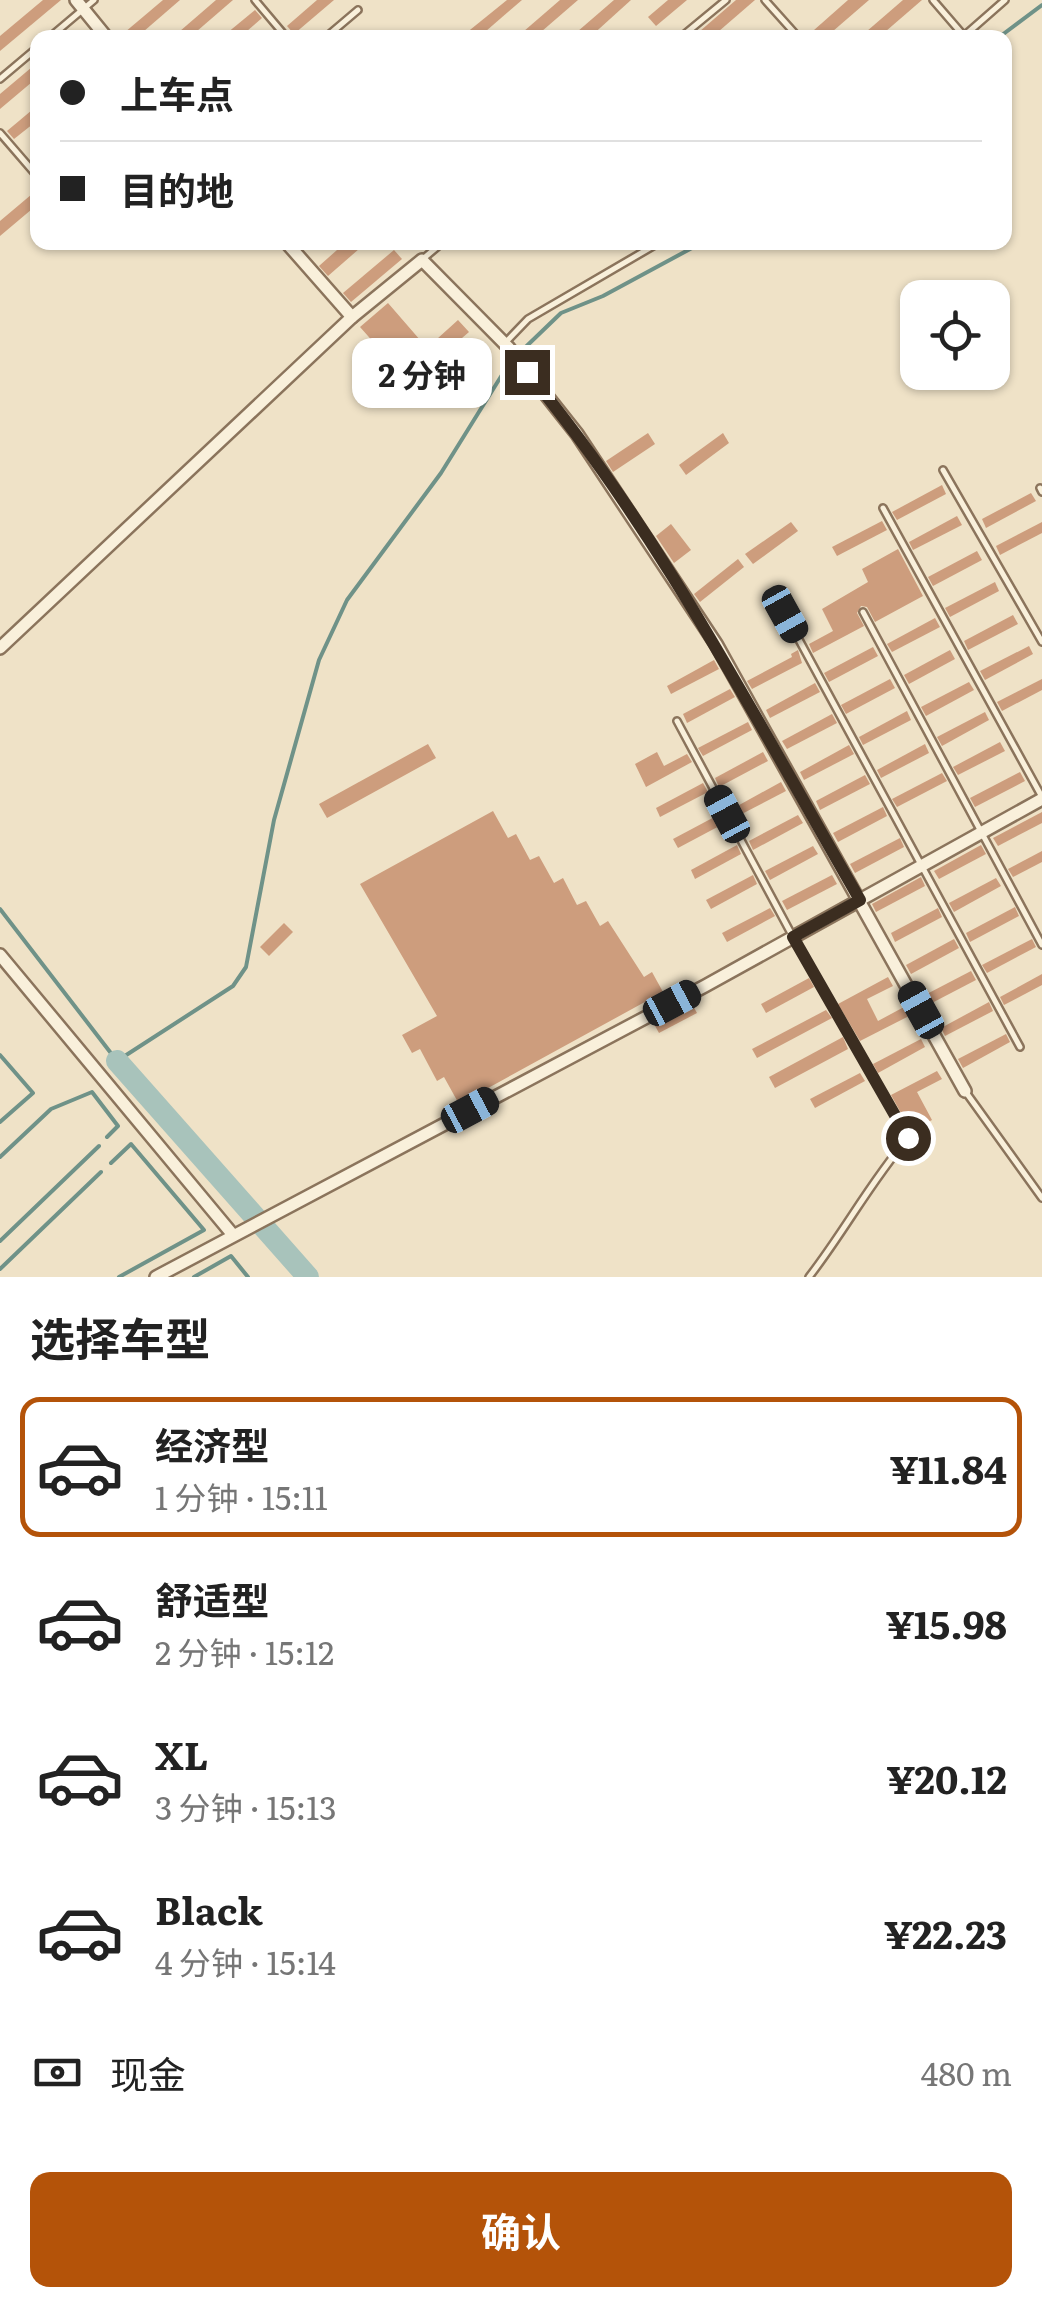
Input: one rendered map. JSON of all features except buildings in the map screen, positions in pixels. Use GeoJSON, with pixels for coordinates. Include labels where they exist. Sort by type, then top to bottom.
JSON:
{"type":"FeatureCollection","features":[{"type":"Feature","properties":{"kind":"street"},"geometry":{"type":"LineString","coordinates":[[76,0],[101,30]]}},
{"type":"Feature","properties":{"kind":"street"},"geometry":{"type":"LineString","coordinates":[[293,250],[352,317]]}},
{"type":"Feature","properties":{"kind":"street"},"geometry":{"type":"LineString","coordinates":[[0,648],[352,317],[422,260],[506,346],[577,434],[716,644],[965,1091]]}},
{"type":"Feature","properties":{"kind":"street"},"geometry":{"type":"LineString","coordinates":[[156,1277],[793,937],[1042,798]]}},
{"type":"Feature","properties":{"kind":"street"},"geometry":{"type":"LineString","coordinates":[[0,955],[233,1235]]}},
{"type":"Feature","properties":{"kind":"lane"},"geometry":{"type":"LineString","coordinates":[[58,30],[94,0]]}},
{"type":"Feature","properties":{"kind":"lane"},"geometry":{"type":"LineString","coordinates":[[255,0],[280,30]]}},
{"type":"Feature","properties":{"kind":"lane"},"geometry":{"type":"LineString","coordinates":[[690,30],[726,0]]}},
{"type":"Feature","properties":{"kind":"lane"},"geometry":{"type":"LineString","coordinates":[[766,0],[792,30]]}},
{"type":"Feature","properties":{"kind":"lane"},"geometry":{"type":"LineString","coordinates":[[933,0],[957,30]]}},
{"type":"Feature","properties":{"kind":"lane"},"geometry":{"type":"LineString","coordinates":[[971,30],[1005,0]]}},
{"type":"Feature","properties":{"kind":"lane"},"geometry":{"type":"LineString","coordinates":[[334,30],[358,10]]}},
{"type":"Feature","properties":{"kind":"lane"},"geometry":{"type":"LineString","coordinates":[[0,79],[30,55]]}},
{"type":"Feature","properties":{"kind":"lane"},"geometry":{"type":"LineString","coordinates":[[0,133],[30,169]]}},
{"type":"Feature","properties":{"kind":"lane"},"geometry":{"type":"LineString","coordinates":[[422,260],[434,250]]}},
{"type":"Feature","properties":{"kind":"lane"},"geometry":{"type":"LineString","coordinates":[[506,346],[528,319],[646,250]]}},
{"type":"Feature","properties":{"kind":"lane"},"geometry":{"type":"LineString","coordinates":[[943,470],[1042,642]]}},
{"type":"Feature","properties":{"kind":"lane"},"geometry":{"type":"LineString","coordinates":[[883,508],[1042,798]]}},
{"type":"Feature","properties":{"kind":"lane"},"geometry":{"type":"LineString","coordinates":[[863,612],[1042,944]]}},
{"type":"Feature","properties":{"kind":"lane"},"geometry":{"type":"LineString","coordinates":[[785,614],[1020,1047]]}},
{"type":"Feature","properties":{"kind":"lane"},"geometry":{"type":"LineString","coordinates":[[677,721],[793,937],[908,1138],[888,1160],[810,1277]]}},
{"type":"Feature","properties":{"kind":"lane"},"geometry":{"type":"LineString","coordinates":[[965,1091],[1042,1198]]}},
{"type":"Feature","properties":{"kind":"lane"},"geometry":{"type":"LineString","coordinates":[[1035,1188],[1042,1183]]}},
{"type":"Feature","properties":{"kind":"waterway"},"geometry":{"type":"LineString","coordinates":[[1009,30],[1042,5]]}},
{"type":"Feature","properties":{"kind":"waterway"},"geometry":{"type":"LineString","coordinates":[[0,909],[117,1061],[233,986],[246,967],[274,820],[319,660],[347,600],[441,473],[510,362],[561,313],[603,296],[688,250]]}},
{"type":"Feature","properties":{"kind":"waterway"},"geometry":{"type":"LineString","coordinates":[[0,1055],[33,1093],[0,1122]]}},
{"type":"Feature","properties":{"kind":"waterway"},"geometry":{"type":"LineString","coordinates":[[117,1061],[308,1277]]}},
{"type":"Feature","properties":{"kind":"waterway"},"geometry":{"type":"LineString","coordinates":[[0,1157],[51,1109],[92,1092],[118,1126],[107,1137]]}},
{"type":"Feature","properties":{"kind":"waterway"},"geometry":{"type":"LineString","coordinates":[[111,1163],[131,1144],[204,1230],[119,1277]]}},
{"type":"Feature","properties":{"kind":"waterway"},"geometry":{"type":"LineString","coordinates":[[0,1241],[99,1146]]}},
{"type":"Feature","properties":{"kind":"waterway"},"geometry":{"type":"LineString","coordinates":[[0,1269],[101,1172]]}},
{"type":"Feature","properties":{"kind":"waterway"},"geometry":{"type":"LineString","coordinates":[[194,1277],[231,1256],[248,1277]]}},
{"type":"Feature","properties":{"kind":"route"},"geometry":{"type":"LineString","coordinates":[[527,372],[577,434],[716,644],[860,900],[793,937],[908,1138]]}}]}
